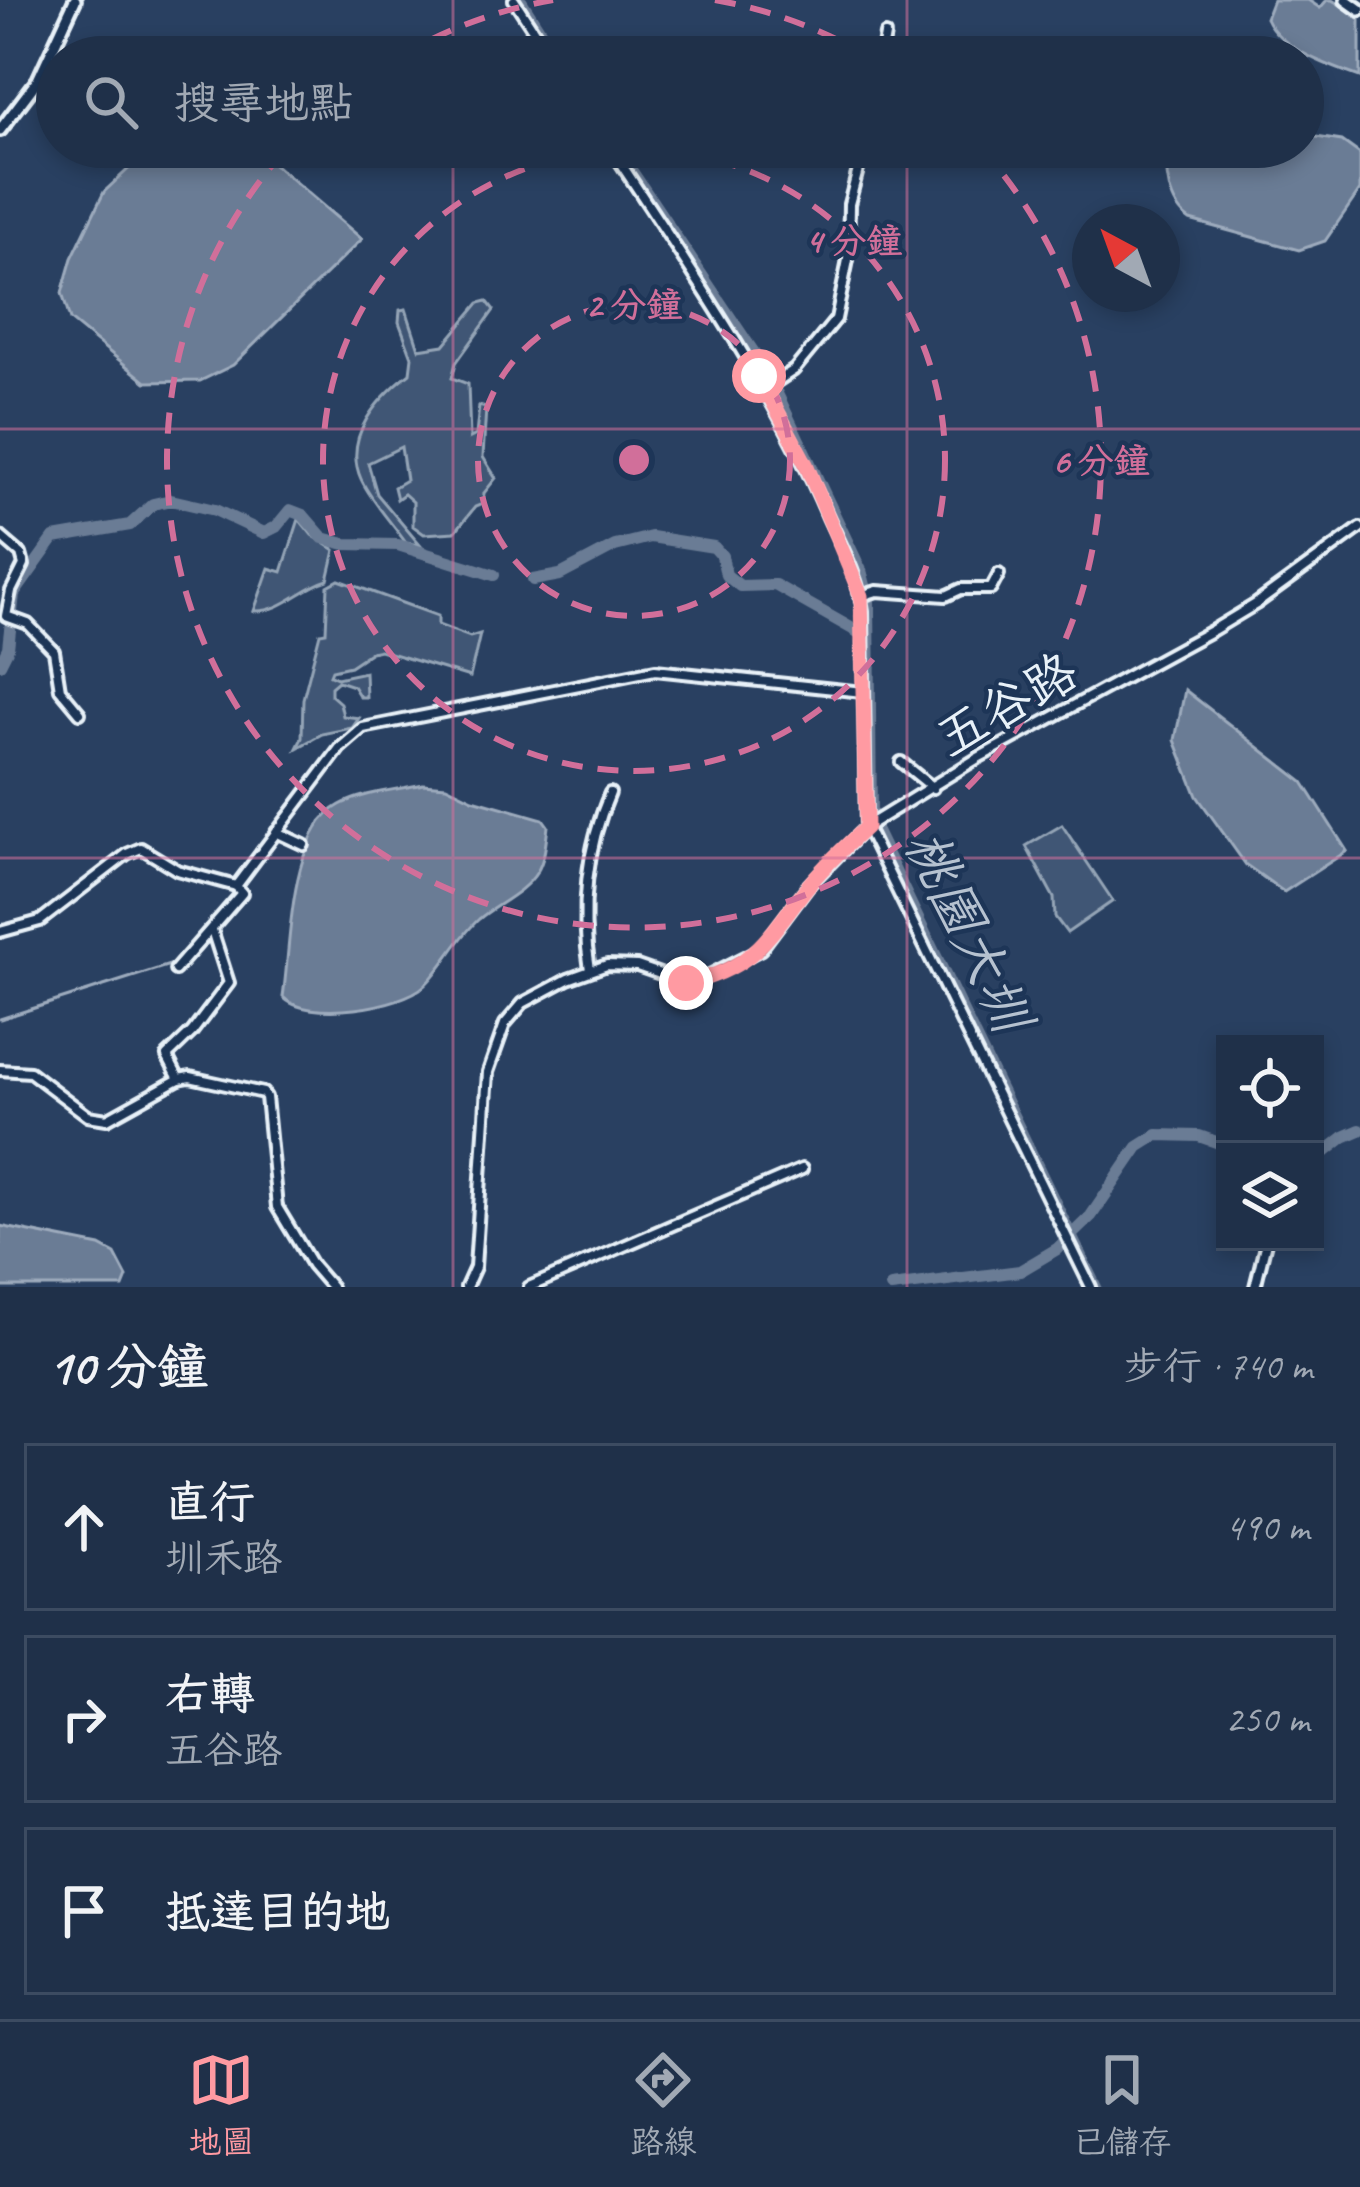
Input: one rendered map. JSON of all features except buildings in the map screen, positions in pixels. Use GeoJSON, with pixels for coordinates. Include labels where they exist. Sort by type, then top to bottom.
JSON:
{"type":"FeatureCollection","features":[{"type":"Feature","properties":{"kind":"main road"},"geometry":{"type":"LineString","coordinates":[[58,36],[75,0]]}},
{"type":"Feature","properties":{"kind":"main road"},"geometry":{"type":"LineString","coordinates":[[1346,0],[1360,10]]}},
{"type":"Feature","properties":{"kind":"main road"},"geometry":{"type":"LineString","coordinates":[[0,130],[36,83]]}},
{"type":"Feature","properties":{"kind":"street"},"geometry":{"type":"LineString","coordinates":[[514,0],[537,36]]}},
{"type":"Feature","properties":{"kind":"street"},"geometry":{"type":"LineString","coordinates":[[624,168],[769,387],[866,594],[863,692],[874,823],[1091,1287]]}},
{"type":"Feature","properties":{"kind":"street"},"geometry":{"type":"LineString","coordinates":[[769,387],[781,381],[836,319],[848,260],[849,204],[858,168]]}},
{"type":"Feature","properties":{"kind":"street","name":"五谷路"},"geometry":{"type":"LineString","coordinates":[[466,1287],[475,1268],[488,1072],[498,1037],[523,1003],[590,970],[637,966],[686,983],[744,960],[761,950],[808,886],[874,823],[978,758],[1256,604],[1360,528]]}},
{"type":"Feature","properties":{"kind":"street"},"geometry":{"type":"LineString","coordinates":[[0,536],[21,554],[24,565],[5,611],[28,624],[54,651],[61,688],[80,713]]}},
{"type":"Feature","properties":{"kind":"street"},"geometry":{"type":"LineString","coordinates":[[866,594],[946,596],[961,589],[991,590],[999,574]]}},
{"type":"Feature","properties":{"kind":"street"},"geometry":{"type":"LineString","coordinates":[[175,970],[212,930],[276,832],[350,735],[387,722],[655,670],[863,692]]}},
{"type":"Feature","properties":{"kind":"street"},"geometry":{"type":"LineString","coordinates":[[901,762],[933,788]]}},
{"type":"Feature","properties":{"kind":"street"},"geometry":{"type":"LineString","coordinates":[[590,970],[584,903],[596,833],[610,793]]}},
{"type":"Feature","properties":{"kind":"street"},"geometry":{"type":"LineString","coordinates":[[276,832],[304,845]]}},
{"type":"Feature","properties":{"kind":"street"},"geometry":{"type":"LineString","coordinates":[[0,932],[40,921],[141,848],[177,870],[239,890]]}},
{"type":"Feature","properties":{"kind":"street"},"geometry":{"type":"LineString","coordinates":[[179,1078],[167,1056],[230,983],[212,930]]}},
{"type":"Feature","properties":{"kind":"street"},"geometry":{"type":"LineString","coordinates":[[0,1070],[30,1072],[88,1115],[107,1120],[179,1078],[263,1093],[277,1207],[312,1265],[332,1287]]}},
{"type":"Feature","properties":{"kind":"street"},"geometry":{"type":"LineString","coordinates":[[529,1287],[802,1168]]}},
{"type":"Feature","properties":{"kind":"street"},"geometry":{"type":"LineString","coordinates":[[1256,1287],[1264,1251]]}},
{"type":"Feature","properties":{"kind":"shaded area"},"geometry":{"type":"Polygon","coordinates":[[[1273,0],[1308,0],[1320,8],[1332,0],[1360,17],[1360,77],[1324,63],[1324,36],[1279,36],[1266,18],[1273,0]]]}},
{"type":"Feature","properties":{"kind":"shaded area"},"geometry":{"type":"Polygon","coordinates":[[[1324,138],[1342,141],[1360,154],[1360,190],[1325,241],[1299,250],[1190,220],[1172,197],[1167,168],[1324,168],[1324,138]]]}},
{"type":"Feature","properties":{"kind":"shaded area"},"geometry":{"type":"Polygon","coordinates":[[[130,168],[279,168],[362,239],[233,365],[200,381],[146,382],[70,320],[62,293],[72,258],[104,192],[130,168]]]}},
{"type":"Feature","properties":{"kind":"shaded area"},"geometry":{"type":"Polygon","coordinates":[[[487,301],[494,310],[456,363],[452,378],[468,384],[470,438],[476,435],[479,406],[486,408],[483,457],[496,478],[484,493],[483,504],[455,532],[424,534],[413,526],[413,502],[404,494],[397,499],[394,487],[406,480],[401,447],[368,463],[377,494],[420,545],[406,543],[370,495],[356,463],[356,448],[367,419],[410,373],[412,357],[399,322],[400,310],[406,309],[419,349],[444,345],[479,303],[487,301]]]}},
{"type":"Feature","properties":{"kind":"shaded area"},"geometry":{"type":"Polygon","coordinates":[[[299,519],[312,535],[335,550],[328,580],[274,608],[254,611],[269,568],[282,572],[299,519]]]}},
{"type":"Feature","properties":{"kind":"shaded area"},"geometry":{"type":"Polygon","coordinates":[[[339,580],[438,616],[438,625],[470,637],[480,634],[470,677],[380,650],[371,652],[330,675],[365,672],[366,697],[338,681],[331,687],[343,716],[359,718],[352,728],[322,734],[297,748],[302,738],[303,699],[320,633],[326,632],[328,586],[339,580]]]}},
{"type":"Feature","properties":{"kind":"shaded area"},"geometry":{"type":"Polygon","coordinates":[[[1185,690],[1303,782],[1347,851],[1284,892],[1246,865],[1197,796],[1175,740],[1185,690]]]}},
{"type":"Feature","properties":{"kind":"shaded area"},"geometry":{"type":"Polygon","coordinates":[[[423,784],[446,786],[473,799],[543,819],[548,826],[537,872],[479,919],[414,993],[354,1009],[295,1005],[283,997],[295,891],[311,839],[323,819],[340,805],[423,784]]]}},
{"type":"Feature","properties":{"kind":"shaded area"},"geometry":{"type":"Polygon","coordinates":[[[1062,825],[1113,901],[1067,933],[1055,917],[1054,898],[1026,846],[1062,825]]]}},
{"type":"Feature","properties":{"kind":"shaded area"},"geometry":{"type":"Polygon","coordinates":[[[0,1226],[100,1246],[115,1254],[127,1277],[123,1287],[0,1287],[0,1226]]]}},
{"type":"Feature","properties":{"kind":"waterway","name":"桃園大圳"},"geometry":{"type":"LineString","coordinates":[[523,0],[546,36]]}},
{"type":"Feature","properties":{"kind":"waterway","name":"桃園大圳"},"geometry":{"type":"LineString","coordinates":[[632,168],[768,370],[863,570],[871,600],[873,821],[1098,1287]]}},
{"type":"Feature","properties":{"kind":"waterway"},"geometry":{"type":"LineString","coordinates":[[0,664],[8,648],[14,594],[54,538],[130,525],[153,504],[171,500],[215,510],[264,533],[290,510],[303,515],[323,538],[345,544],[398,545],[494,575]]}},
{"type":"Feature","properties":{"kind":"waterway"},"geometry":{"type":"LineString","coordinates":[[533,580],[560,575],[615,546],[651,537],[714,547],[722,556],[726,575],[740,586],[775,585],[858,632]]}},
{"type":"Feature","properties":{"kind":"waterway"},"geometry":{"type":"LineString","coordinates":[[357,738],[366,732],[654,675],[765,685]]}},
{"type":"Feature","properties":{"kind":"waterway"},"geometry":{"type":"LineString","coordinates":[[289,822],[345,748]]}},
{"type":"Feature","properties":{"kind":"waterway"},"geometry":{"type":"LineString","coordinates":[[229,902],[278,838]]}},
{"type":"Feature","properties":{"kind":"waterway"},"geometry":{"type":"LineString","coordinates":[[0,1019],[176,963]]}},
{"type":"Feature","properties":{"kind":"waterway"},"geometry":{"type":"LineString","coordinates":[[1324,1153],[1360,1130]]}},
{"type":"Feature","properties":{"kind":"waterway","name":"桃園大圳"},"geometry":{"type":"LineString","coordinates":[[891,1287],[1020,1271],[1057,1249],[1091,1216],[1138,1147],[1157,1135],[1199,1136],[1219,1143]]}},
{"type":"Feature","properties":{"kind":"route"},"geometry":{"type":"LineString","coordinates":[[686,983],[761,950],[808,886],[866,827],[861,596],[806,464],[759,376]]}}]}
